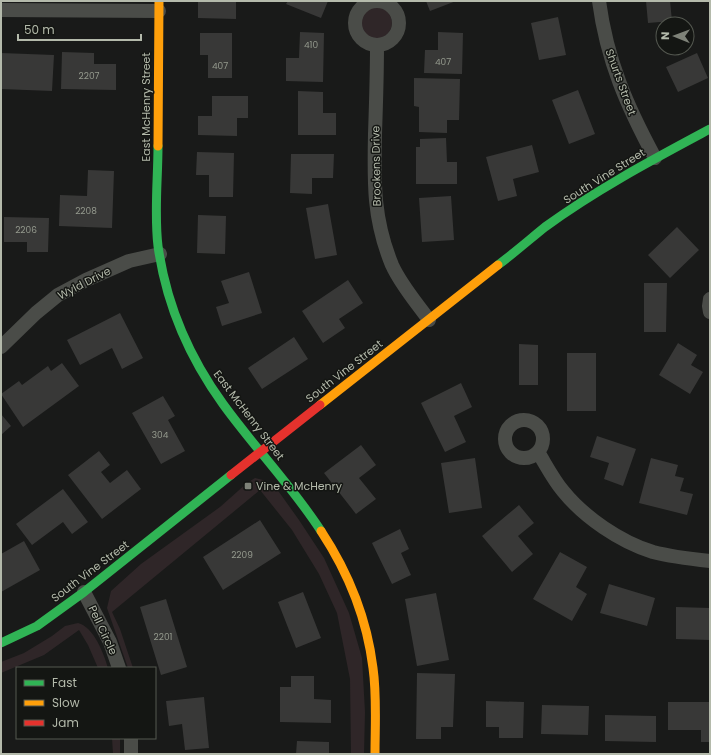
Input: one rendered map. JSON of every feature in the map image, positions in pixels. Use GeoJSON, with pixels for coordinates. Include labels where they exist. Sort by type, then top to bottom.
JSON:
{"type":"FeatureCollection","features":[{"type":"Feature","properties":{"kind":"street","name":"Shurts Street"},"geometry":{"type":"LineString","coordinates":[[599,1],[601,18],[610,57],[624,96],[655,158]]}},
{"type":"Feature","properties":{"kind":"street"},"geometry":{"type":"LineString","coordinates":[[1,10],[159,6]]}},
{"type":"Feature","properties":{"kind":"street","name":"East McHenry Street"},"geometry":{"type":"LineString","coordinates":[[159,6],[157,232],[160,254],[174,310],[198,368],[216,395],[301,502],[328,540],[345,572],[359,608],[368,638],[373,667],[375,696],[375,754]]}},
{"type":"Feature","properties":{"kind":"street","name":"Brookens Drive"},"geometry":{"type":"LineString","coordinates":[[377,46],[374,182],[376,210],[382,239],[392,266],[408,293],[429,320]]}},
{"type":"Feature","properties":{"kind":"street","name":"South Vine Street"},"geometry":{"type":"LineString","coordinates":[[1,643],[37,626],[84,592],[546,228],[595,194],[655,158],[710,129]]}},
{"type":"Feature","properties":{"kind":"street","name":"Wyld Drive"},"geometry":{"type":"LineString","coordinates":[[1,347],[36,313],[58,295],[86,280],[130,261],[160,254]]}},
{"type":"Feature","properties":{"kind":"street"},"geometry":{"type":"LineString","coordinates":[[710,299],[710,312]]}},
{"type":"Feature","properties":{"kind":"street"},"geometry":{"type":"LineString","coordinates":[[538,452],[562,490],[582,512],[596,523],[629,542],[652,552],[680,558],[710,561]]}},
{"type":"Feature","properties":{"kind":"street","name":"Pell Circle"},"geometry":{"type":"LineString","coordinates":[[84,592],[110,642],[119,667]]}},
{"type":"Feature","properties":{"kind":"street"},"geometry":{"type":"LineString","coordinates":[[131,739],[131,754]]}},
{"type":"Feature","properties":{"kind":"shaded area"},"geometry":{"type":"Polygon","coordinates":[[[373,7],[379,7],[389,14],[392,23],[391,29],[385,36],[379,39],[373,39],[363,32],[360,26],[360,20],[367,10],[373,7]]]}},
{"type":"Feature","properties":{"kind":"shaded area"},"geometry":{"type":"Polygon","coordinates":[[[255,478],[263,480],[279,492],[324,558],[349,613],[362,658],[365,712],[364,754],[351,754],[350,679],[337,613],[319,574],[292,530],[260,490],[112,612],[120,629],[133,667],[128,667],[107,608],[111,591],[141,564],[220,507],[247,483],[255,478]]]}},
{"type":"Feature","properties":{"kind":"shaded area"},"geometry":{"type":"Polygon","coordinates":[[[78,623],[89,630],[98,642],[108,667],[98,667],[88,645],[79,630],[44,655],[1,673],[1,662],[24,653],[52,636],[65,626],[78,623]]]}},
{"type":"Feature","properties":{"kind":"shaded area"},"geometry":{"type":"Polygon","coordinates":[[[112,739],[120,739],[120,754],[113,754],[112,739]]]}},
{"type":"Feature","properties":{"kind":"building"},"geometry":{"type":"Polygon","coordinates":[[[198,1],[236,1],[236,19],[198,18],[198,1]]]}},
{"type":"Feature","properties":{"kind":"building"},"geometry":{"type":"Polygon","coordinates":[[[288,1],[328,1],[321,18],[286,4],[288,1]]]}},
{"type":"Feature","properties":{"kind":"building"},"geometry":{"type":"Polygon","coordinates":[[[426,1],[456,1],[430,11],[426,1]]]}},
{"type":"Feature","properties":{"kind":"building"},"geometry":{"type":"Polygon","coordinates":[[[646,1],[670,1],[672,16],[655,16],[655,22],[648,23],[646,1]]]}},
{"type":"Feature","properties":{"kind":"building"},"geometry":{"type":"Polygon","coordinates":[[[558,17],[566,55],[539,60],[531,23],[558,17]]]}},
{"type":"Feature","properties":{"kind":"building"},"geometry":{"type":"Polygon","coordinates":[[[300,32],[324,33],[323,82],[286,81],[286,58],[299,58],[300,32]]]}},
{"type":"Feature","properties":{"kind":"building"},"geometry":{"type":"Polygon","coordinates":[[[438,32],[463,33],[462,74],[424,73],[425,50],[438,50],[438,32]]]}},
{"type":"Feature","properties":{"kind":"building"},"geometry":{"type":"Polygon","coordinates":[[[200,33],[232,33],[232,78],[208,78],[208,55],[200,55],[200,33]]]}},
{"type":"Feature","properties":{"kind":"building"},"geometry":{"type":"Polygon","coordinates":[[[62,52],[94,53],[94,64],[116,64],[116,90],[61,89],[62,52]]]}},
{"type":"Feature","properties":{"kind":"building"},"geometry":{"type":"Polygon","coordinates":[[[1,53],[54,55],[52,91],[1,89],[1,53]]]}},
{"type":"Feature","properties":{"kind":"building"},"geometry":{"type":"Polygon","coordinates":[[[697,53],[708,78],[678,92],[666,67],[690,56],[695,56],[697,53]]]}},
{"type":"Feature","properties":{"kind":"building"},"geometry":{"type":"Polygon","coordinates":[[[414,78],[460,79],[459,120],[447,120],[447,133],[419,132],[419,107],[414,106],[414,78]]]}},
{"type":"Feature","properties":{"kind":"building"},"geometry":{"type":"Polygon","coordinates":[[[578,90],[595,134],[569,144],[552,100],[578,90]]]}},
{"type":"Feature","properties":{"kind":"building"},"geometry":{"type":"Polygon","coordinates":[[[298,91],[323,92],[323,113],[336,113],[336,135],[298,135],[298,91]]]}},
{"type":"Feature","properties":{"kind":"building"},"geometry":{"type":"Polygon","coordinates":[[[212,96],[248,96],[248,118],[237,118],[237,136],[198,135],[198,116],[212,116],[212,96]]]}},
{"type":"Feature","properties":{"kind":"building"},"geometry":{"type":"Polygon","coordinates":[[[446,138],[447,162],[457,162],[457,184],[416,184],[416,147],[420,147],[420,139],[446,138]]]}},
{"type":"Feature","properties":{"kind":"building"},"geometry":{"type":"Polygon","coordinates":[[[532,145],[539,172],[513,179],[517,196],[498,201],[486,157],[532,145]]]}},
{"type":"Feature","properties":{"kind":"building"},"geometry":{"type":"Polygon","coordinates":[[[197,152],[234,153],[233,197],[209,197],[209,175],[196,175],[197,152]]]}},
{"type":"Feature","properties":{"kind":"building"},"geometry":{"type":"Polygon","coordinates":[[[291,154],[334,154],[333,178],[312,178],[312,194],[290,193],[291,154]]]}},
{"type":"Feature","properties":{"kind":"building"},"geometry":{"type":"Polygon","coordinates":[[[88,170],[114,171],[112,228],[59,226],[60,195],[87,196],[88,170]]]}},
{"type":"Feature","properties":{"kind":"building"},"geometry":{"type":"Polygon","coordinates":[[[451,196],[454,240],[422,242],[419,198],[451,196]]]}},
{"type":"Feature","properties":{"kind":"building"},"geometry":{"type":"Polygon","coordinates":[[[328,204],[337,255],[315,259],[306,208],[328,204]]]}},
{"type":"Feature","properties":{"kind":"building"},"geometry":{"type":"Polygon","coordinates":[[[198,215],[226,216],[225,254],[197,253],[198,215]]]}},
{"type":"Feature","properties":{"kind":"building"},"geometry":{"type":"Polygon","coordinates":[[[4,217],[49,218],[48,252],[27,252],[27,242],[4,242],[4,217]]]}},
{"type":"Feature","properties":{"kind":"building"},"geometry":{"type":"Polygon","coordinates":[[[677,227],[699,250],[670,278],[648,255],[677,227]]]}},
{"type":"Feature","properties":{"kind":"building"},"geometry":{"type":"Polygon","coordinates":[[[249,272],[262,313],[222,326],[216,307],[229,303],[221,281],[249,272]]]}},
{"type":"Feature","properties":{"kind":"building"},"geometry":{"type":"Polygon","coordinates":[[[348,280],[363,303],[339,319],[345,328],[323,343],[302,311],[348,280]]]}},
{"type":"Feature","properties":{"kind":"building"},"geometry":{"type":"Polygon","coordinates":[[[644,283],[667,283],[666,332],[644,332],[644,283]]]}},
{"type":"Feature","properties":{"kind":"building"},"geometry":{"type":"Polygon","coordinates":[[[120,313],[143,358],[122,369],[112,348],[80,365],[67,340],[120,313]]]}},
{"type":"Feature","properties":{"kind":"building"},"geometry":{"type":"Polygon","coordinates":[[[294,337],[308,359],[262,389],[248,368],[294,337]]]}},
{"type":"Feature","properties":{"kind":"building"},"geometry":{"type":"Polygon","coordinates":[[[678,343],[697,355],[691,365],[703,372],[690,394],[659,375],[678,343]]]}},
{"type":"Feature","properties":{"kind":"building"},"geometry":{"type":"Polygon","coordinates":[[[519,344],[538,345],[538,385],[519,385],[519,344]]]}},
{"type":"Feature","properties":{"kind":"building"},"geometry":{"type":"Polygon","coordinates":[[[567,353],[596,353],[596,411],[567,411],[567,353]]]}},
{"type":"Feature","properties":{"kind":"building"},"geometry":{"type":"Polygon","coordinates":[[[62,363],[79,386],[23,427],[1,394],[19,381],[22,385],[48,366],[51,371],[62,363]]]}},
{"type":"Feature","properties":{"kind":"building"},"geometry":{"type":"Polygon","coordinates":[[[461,383],[472,407],[454,416],[466,442],[445,452],[421,403],[461,383]]]}},
{"type":"Feature","properties":{"kind":"building"},"geometry":{"type":"Polygon","coordinates":[[[163,396],[175,416],[168,420],[185,451],[161,464],[132,413],[163,396]]]}},
{"type":"Feature","properties":{"kind":"building"},"geometry":{"type":"Polygon","coordinates":[[[1,414],[11,426],[1,435],[1,414]]]}},
{"type":"Feature","properties":{"kind":"building"},"geometry":{"type":"Polygon","coordinates":[[[597,436],[636,449],[623,486],[604,479],[609,463],[590,457],[597,436]]]}},
{"type":"Feature","properties":{"kind":"building"},"geometry":{"type":"Polygon","coordinates":[[[361,445],[376,465],[359,478],[376,499],[356,514],[324,473],[361,445]]]}},
{"type":"Feature","properties":{"kind":"building"},"geometry":{"type":"Polygon","coordinates":[[[99,451],[110,465],[101,472],[110,483],[127,470],[141,489],[102,519],[68,475],[99,451]]]}},
{"type":"Feature","properties":{"kind":"building"},"geometry":{"type":"Polygon","coordinates":[[[475,458],[482,508],[449,513],[441,463],[475,458]]]}},
{"type":"Feature","properties":{"kind":"building"},"geometry":{"type":"Polygon","coordinates":[[[651,458],[678,465],[675,476],[684,478],[680,491],[693,494],[687,515],[639,503],[651,458]]]}},
{"type":"Feature","properties":{"kind":"building"},"geometry":{"type":"Polygon","coordinates":[[[63,489],[88,522],[72,534],[63,522],[32,545],[16,524],[63,489]]]}},
{"type":"Feature","properties":{"kind":"building"},"geometry":{"type":"Polygon","coordinates":[[[519,505],[534,523],[518,536],[533,554],[512,572],[482,536],[519,505]]]}},
{"type":"Feature","properties":{"kind":"building"},"geometry":{"type":"Polygon","coordinates":[[[260,520],[281,553],[223,590],[203,557],[260,520]]]}},
{"type":"Feature","properties":{"kind":"building"},"geometry":{"type":"Polygon","coordinates":[[[400,529],[409,549],[401,553],[411,575],[392,584],[372,543],[400,529]]]}},
{"type":"Feature","properties":{"kind":"building"},"geometry":{"type":"Polygon","coordinates":[[[24,541],[40,570],[1,592],[1,554],[24,541]]]}},
{"type":"Feature","properties":{"kind":"building"},"geometry":{"type":"Polygon","coordinates":[[[560,552],[587,567],[576,587],[587,594],[572,621],[533,599],[560,552]]]}},
{"type":"Feature","properties":{"kind":"building"},"geometry":{"type":"Polygon","coordinates":[[[609,584],[655,598],[647,626],[600,613],[609,584]]]}},
{"type":"Feature","properties":{"kind":"building"},"geometry":{"type":"Polygon","coordinates":[[[303,592],[321,638],[296,648],[278,602],[303,592]]]}},
{"type":"Feature","properties":{"kind":"building"},"geometry":{"type":"Polygon","coordinates":[[[436,593],[449,660],[417,666],[405,599],[436,593]]]}},
{"type":"Feature","properties":{"kind":"building"},"geometry":{"type":"Polygon","coordinates":[[[166,599],[187,667],[161,675],[140,607],[166,599]]]}},
{"type":"Feature","properties":{"kind":"building"},"geometry":{"type":"Polygon","coordinates":[[[676,607],[710,608],[710,640],[676,639],[676,607]]]}},
{"type":"Feature","properties":{"kind":"building"},"geometry":{"type":"Polygon","coordinates":[[[417,673],[455,674],[453,727],[441,727],[441,739],[416,739],[417,673]]]}},
{"type":"Feature","properties":{"kind":"building"},"geometry":{"type":"Polygon","coordinates":[[[291,676],[314,676],[314,699],[331,700],[331,723],[280,722],[280,687],[291,687],[291,676]]]}},
{"type":"Feature","properties":{"kind":"building"},"geometry":{"type":"Polygon","coordinates":[[[204,697],[209,748],[185,750],[182,724],[169,726],[166,701],[204,697]]]}},
{"type":"Feature","properties":{"kind":"building"},"geometry":{"type":"Polygon","coordinates":[[[486,701],[524,702],[523,738],[499,738],[499,727],[486,727],[486,701]]]}},
{"type":"Feature","properties":{"kind":"building"},"geometry":{"type":"Polygon","coordinates":[[[668,702],[710,702],[710,742],[701,742],[701,730],[668,730],[668,702]]]}},
{"type":"Feature","properties":{"kind":"building"},"geometry":{"type":"Polygon","coordinates":[[[542,705],[589,706],[588,735],[541,734],[542,705]]]}},
{"type":"Feature","properties":{"kind":"building"},"geometry":{"type":"Polygon","coordinates":[[[605,715],[656,716],[656,742],[605,741],[605,715]]]}},
{"type":"Feature","properties":{"kind":"building"},"geometry":{"type":"Polygon","coordinates":[[[297,741],[329,742],[329,754],[296,754],[297,741]]]}},
{"type":"Feature","properties":{"kind":"traffic: fast"},"geometry":{"type":"LineString","coordinates":[[498,265],[545,227],[585,200],[626,175],[710,129]]}},
{"type":"Feature","properties":{"kind":"traffic: fast"},"geometry":{"type":"LineString","coordinates":[[158,146],[156,209],[158,246],[167,288],[181,329],[200,368],[223,404],[298,498],[321,531]]}},
{"type":"Feature","properties":{"kind":"traffic: fast"},"geometry":{"type":"LineString","coordinates":[[1,643],[37,626],[84,592],[231,475]]}},
{"type":"Feature","properties":{"kind":"traffic: slow"},"geometry":{"type":"LineString","coordinates":[[158,146],[159,1]]}},
{"type":"Feature","properties":{"kind":"traffic: slow"},"geometry":{"type":"LineString","coordinates":[[320,405],[498,265]]}},
{"type":"Feature","properties":{"kind":"traffic: slow"},"geometry":{"type":"LineString","coordinates":[[321,531],[348,579],[366,632],[375,689],[375,754]]}},
{"type":"Feature","properties":{"kind":"traffic: jam"},"geometry":{"type":"LineString","coordinates":[[231,475],[320,405]]}},
{"type":"Feature","properties":{"kind":"place","name":"Vine & McHenry"},"geometry":{"type":"Point","coordinates":[248,486]}}]}
